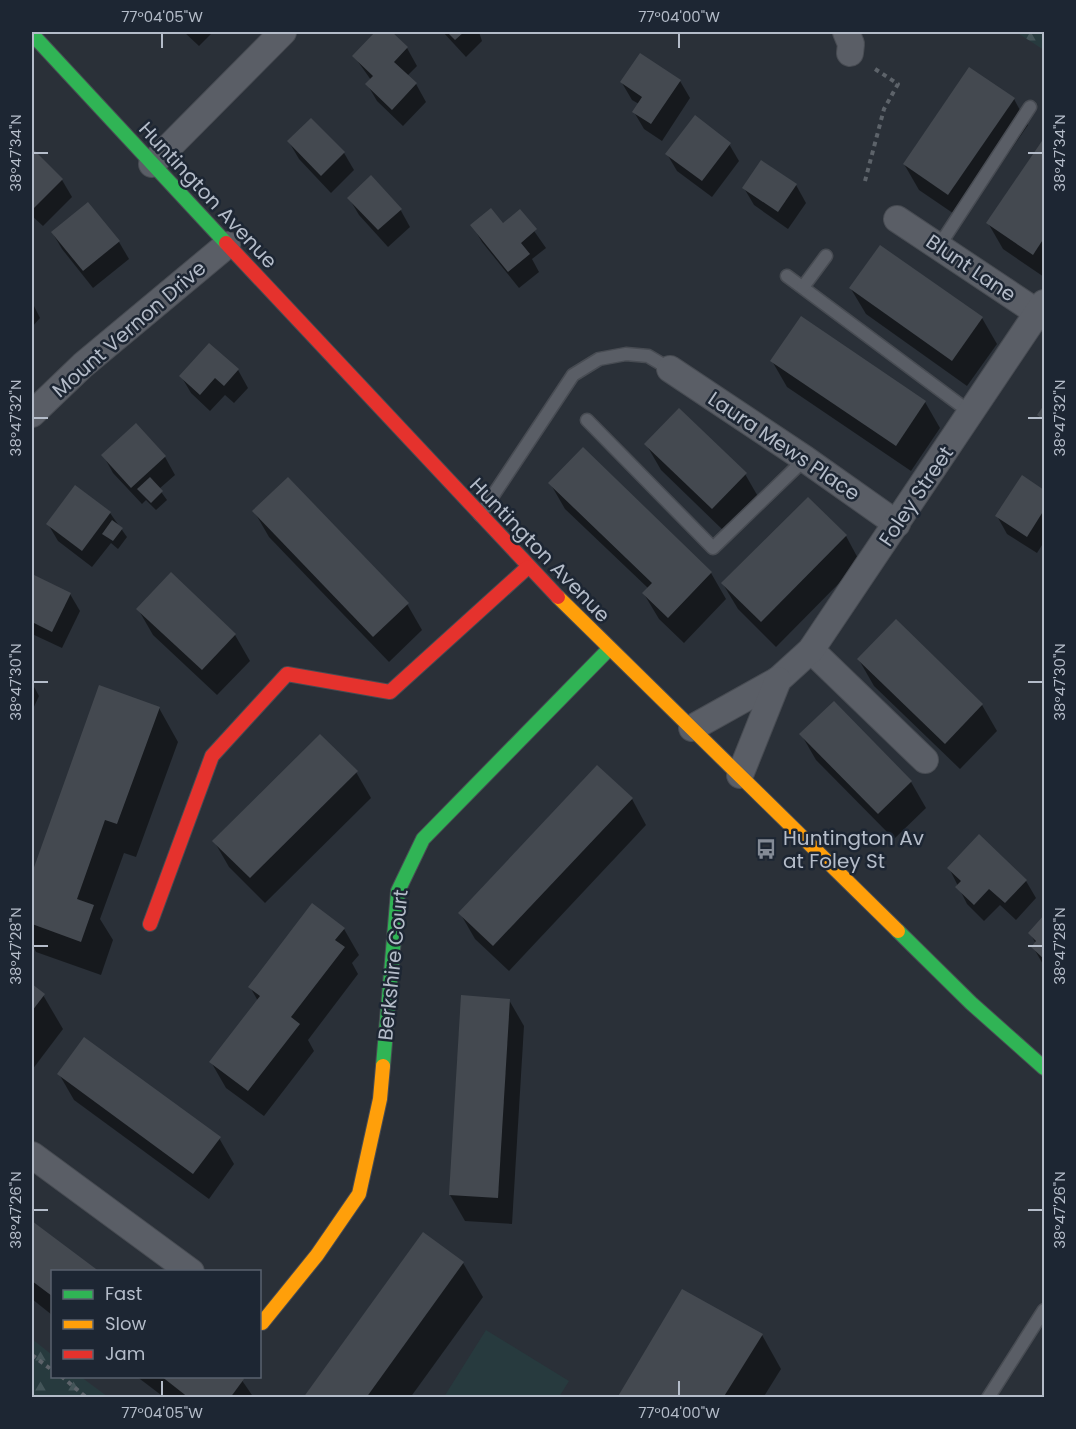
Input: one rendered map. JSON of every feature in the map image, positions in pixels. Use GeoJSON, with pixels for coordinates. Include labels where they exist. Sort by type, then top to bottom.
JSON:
{"type":"FeatureCollection","features":[{"type":"Feature","properties":{"kind":"main road","name":"Huntington Avenue"},"geometry":{"type":"LineString","coordinates":[[32,34],[528,567],[971,1003],[1044,1068]]}},
{"type":"Feature","properties":{"kind":"main road"},"geometry":{"type":"LineString","coordinates":[[150,924],[212,756],[287,674],[390,692],[528,567]]}},
{"type":"Feature","properties":{"kind":"main road","name":"Berkshire Court"},"geometry":{"type":"LineString","coordinates":[[261,1322],[317,1255],[359,1194],[380,1099],[398,891],[409,864],[423,839],[609,649]]}},
{"type":"Feature","properties":{"kind":"street"},"geometry":{"type":"LineString","coordinates":[[152,164],[283,32]]}},
{"type":"Feature","properties":{"kind":"street","name":"Blunt Lane"},"geometry":{"type":"LineString","coordinates":[[897,219],[1042,311]]}},
{"type":"Feature","properties":{"kind":"street","name":"Mount Vernon Drive"},"geometry":{"type":"LineString","coordinates":[[32,414],[82,365],[227,245]]}},
{"type":"Feature","properties":{"kind":"street","name":"Foley Street"},"geometry":{"type":"LineString","coordinates":[[692,728],[777,680],[811,650],[1042,311]]}},
{"type":"Feature","properties":{"kind":"street","name":"Laura Mews Place"},"geometry":{"type":"LineString","coordinates":[[670,369],[806,459],[897,524]]}},
{"type":"Feature","properties":{"kind":"street"},"geometry":{"type":"LineString","coordinates":[[811,650],[925,760]]}},
{"type":"Feature","properties":{"kind":"street","name":"Foley Street"},"geometry":{"type":"LineString","coordinates":[[740,775],[777,680]]}},
{"type":"Feature","properties":{"kind":"street"},"geometry":{"type":"LineString","coordinates":[[32,1155],[188,1270]]}},
{"type":"Feature","properties":{"kind":"lane"},"geometry":{"type":"LineString","coordinates":[[939,246],[1029,107]]}},
{"type":"Feature","properties":{"kind":"lane"},"geometry":{"type":"LineString","coordinates":[[803,288],[826,256]]}},
{"type":"Feature","properties":{"kind":"lane"},"geometry":{"type":"LineString","coordinates":[[787,276],[971,413]]}},
{"type":"Feature","properties":{"kind":"lane"},"geometry":{"type":"LineString","coordinates":[[479,516],[573,375],[599,359],[626,354],[648,356],[670,369]]}},
{"type":"Feature","properties":{"kind":"lane"},"geometry":{"type":"LineString","coordinates":[[586,420],[714,548],[806,459]]}},
{"type":"Feature","properties":{"kind":"lane"},"geometry":{"type":"LineString","coordinates":[[988,1398],[1044,1310]]}},
{"type":"Feature","properties":{"kind":"path"},"geometry":{"type":"LineString","coordinates":[[848,43],[898,84],[884,109],[865,181]]}},
{"type":"Feature","properties":{"kind":"path"},"geometry":{"type":"LineString","coordinates":[[32,1354],[51,1369]]}},
{"type":"Feature","properties":{"kind":"path"},"geometry":{"type":"LineString","coordinates":[[62,1378],[87,1398]]}},
{"type":"Feature","properties":{"kind":"green space"},"geometry":{"type":"Polygon","coordinates":[[[1016,32],[1044,32],[1044,50],[1016,32]]]}},
{"type":"Feature","properties":{"kind":"green space"},"geometry":{"type":"Polygon","coordinates":[[[486,1330],[569,1381],[559,1397],[444,1397],[486,1330]]]}},
{"type":"Feature","properties":{"kind":"green space"},"geometry":{"type":"Polygon","coordinates":[[[32,1339],[51,1354],[51,1378],[82,1378],[108,1397],[32,1397],[32,1339]]]}},
{"type":"Feature","properties":{"kind":"building"},"geometry":{"type":"Polygon","coordinates":[[[375,32],[392,32],[408,47],[394,62],[417,83],[392,110],[365,84],[373,76],[352,56],[375,32]]]}},
{"type":"Feature","properties":{"kind":"building"},"geometry":{"type":"Polygon","coordinates":[[[447,32],[464,32],[455,40],[447,32]]]}},
{"type":"Feature","properties":{"kind":"building"},"geometry":{"type":"Polygon","coordinates":[[[640,53],[681,80],[651,124],[632,112],[642,97],[620,82],[640,53]]]}},
{"type":"Feature","properties":{"kind":"building"},"geometry":{"type":"Polygon","coordinates":[[[969,67],[1015,98],[948,195],[903,164],[969,67]]]}},
{"type":"Feature","properties":{"kind":"building"},"geometry":{"type":"Polygon","coordinates":[[[695,115],[731,143],[702,181],[665,154],[695,115]]]}},
{"type":"Feature","properties":{"kind":"building"},"geometry":{"type":"Polygon","coordinates":[[[311,118],[345,152],[321,176],[287,141],[311,118]]]}},
{"type":"Feature","properties":{"kind":"building"},"geometry":{"type":"Polygon","coordinates":[[[1044,138],[1044,238],[1033,255],[986,223],[1044,138]]]}},
{"type":"Feature","properties":{"kind":"building"},"geometry":{"type":"Polygon","coordinates":[[[32,148],[63,179],[32,210],[32,148]]]}},
{"type":"Feature","properties":{"kind":"building"},"geometry":{"type":"Polygon","coordinates":[[[761,160],[797,184],[778,212],[742,188],[761,160]]]}},
{"type":"Feature","properties":{"kind":"building"},"geometry":{"type":"Polygon","coordinates":[[[371,175],[402,209],[378,230],[347,198],[371,175]]]}},
{"type":"Feature","properties":{"kind":"building"},"geometry":{"type":"Polygon","coordinates":[[[88,202],[120,241],[83,271],[51,232],[88,202]]]}},
{"type":"Feature","properties":{"kind":"building"},"geometry":{"type":"Polygon","coordinates":[[[491,208],[503,223],[520,209],[537,229],[521,243],[530,254],[508,272],[470,225],[491,208]]]}},
{"type":"Feature","properties":{"kind":"building"},"geometry":{"type":"Polygon","coordinates":[[[880,245],[983,317],[952,361],[849,288],[880,245]]]}},
{"type":"Feature","properties":{"kind":"building"},"geometry":{"type":"Polygon","coordinates":[[[801,316],[926,401],[896,446],[770,361],[801,316]]]}},
{"type":"Feature","properties":{"kind":"building"},"geometry":{"type":"Polygon","coordinates":[[[209,343],[239,369],[224,386],[215,378],[200,395],[179,376],[209,343]]]}},
{"type":"Feature","properties":{"kind":"building"},"geometry":{"type":"Polygon","coordinates":[[[1044,405],[1044,420],[1037,415],[1044,405]]]}},
{"type":"Feature","properties":{"kind":"building"},"geometry":{"type":"Polygon","coordinates":[[[679,408],[747,473],[712,509],[644,444],[679,408]]]}},
{"type":"Feature","properties":{"kind":"building"},"geometry":{"type":"Polygon","coordinates":[[[136,423],[166,456],[131,488],[101,455],[136,423]]]}},
{"type":"Feature","properties":{"kind":"building"},"geometry":{"type":"Polygon","coordinates":[[[583,447],[712,572],[668,618],[642,593],[652,583],[548,483],[583,447]]]}},
{"type":"Feature","properties":{"kind":"building"},"geometry":{"type":"Polygon","coordinates":[[[1022,475],[1044,490],[1044,510],[1027,537],[995,516],[1022,475]]]}},
{"type":"Feature","properties":{"kind":"building"},"geometry":{"type":"Polygon","coordinates":[[[150,477],[163,491],[151,503],[137,489],[150,477]]]}},
{"type":"Feature","properties":{"kind":"building"},"geometry":{"type":"Polygon","coordinates":[[[288,477],[409,603],[373,637],[252,511],[288,477]]]}},
{"type":"Feature","properties":{"kind":"building"},"geometry":{"type":"Polygon","coordinates":[[[75,485],[111,512],[82,551],[46,524],[75,485]]]}},
{"type":"Feature","properties":{"kind":"building"},"geometry":{"type":"Polygon","coordinates":[[[808,497],[847,535],[761,622],[721,583],[808,497]]]}},
{"type":"Feature","properties":{"kind":"building"},"geometry":{"type":"Polygon","coordinates":[[[112,520],[123,528],[113,541],[102,534],[112,520]]]}},
{"type":"Feature","properties":{"kind":"building"},"geometry":{"type":"Polygon","coordinates":[[[171,572],[236,634],[202,670],[136,609],[171,572]]]}},
{"type":"Feature","properties":{"kind":"building"},"geometry":{"type":"Polygon","coordinates":[[[32,574],[71,593],[52,632],[32,622],[32,574]]]}},
{"type":"Feature","properties":{"kind":"building"},"geometry":{"type":"Polygon","coordinates":[[[896,619],[983,704],[945,744],[857,659],[896,619]]]}},
{"type":"Feature","properties":{"kind":"building"},"geometry":{"type":"Polygon","coordinates":[[[99,685],[160,707],[117,824],[105,820],[77,899],[94,905],[81,942],[32,924],[32,873],[99,685]]]}},
{"type":"Feature","properties":{"kind":"building"},"geometry":{"type":"Polygon","coordinates":[[[834,701],[912,781],[878,814],[799,734],[834,701]]]}},
{"type":"Feature","properties":{"kind":"building"},"geometry":{"type":"Polygon","coordinates":[[[320,734],[358,771],[250,878],[212,841],[320,734]]]}},
{"type":"Feature","properties":{"kind":"building"},"geometry":{"type":"Polygon","coordinates":[[[597,765],[633,798],[493,946],[458,913],[597,765]]]}},
{"type":"Feature","properties":{"kind":"building"},"geometry":{"type":"Polygon","coordinates":[[[979,834],[1027,880],[1005,903],[989,889],[974,905],[955,887],[961,881],[947,868],[979,834]]]}},
{"type":"Feature","properties":{"kind":"building"},"geometry":{"type":"Polygon","coordinates":[[[312,903],[345,928],[335,940],[345,947],[291,1017],[300,1024],[248,1091],[209,1062],[260,996],[248,987],[312,903]]]}},
{"type":"Feature","properties":{"kind":"building"},"geometry":{"type":"Polygon","coordinates":[[[1044,915],[1044,959],[1031,947],[1036,941],[1028,933],[1044,915]]]}},
{"type":"Feature","properties":{"kind":"building"},"geometry":{"type":"Polygon","coordinates":[[[32,984],[45,994],[32,1011],[32,984]]]}},
{"type":"Feature","properties":{"kind":"building"},"geometry":{"type":"Polygon","coordinates":[[[461,995],[510,999],[498,1198],[449,1195],[461,995]]]}},
{"type":"Feature","properties":{"kind":"building"},"geometry":{"type":"Polygon","coordinates":[[[84,1037],[221,1137],[193,1174],[57,1074],[84,1037]]]}},
{"type":"Feature","properties":{"kind":"building"},"geometry":{"type":"Polygon","coordinates":[[[32,1221],[97,1270],[51,1270],[51,1295],[32,1281],[32,1221]]]}},
{"type":"Feature","properties":{"kind":"building"},"geometry":{"type":"Polygon","coordinates":[[[423,1232],[464,1262],[366,1398],[303,1398],[423,1232]]]}},
{"type":"Feature","properties":{"kind":"building"},"geometry":{"type":"Polygon","coordinates":[[[682,1289],[763,1334],[723,1398],[617,1398],[682,1289]]]}},
{"type":"Feature","properties":{"kind":"building"},"geometry":{"type":"Polygon","coordinates":[[[164,1378],[244,1379],[230,1398],[189,1398],[164,1378]]]}},
{"type":"Feature","properties":{"kind":"traffic: fast"},"geometry":{"type":"LineString","coordinates":[[32,34],[226,243]]}},
{"type":"Feature","properties":{"kind":"traffic: fast"},"geometry":{"type":"LineString","coordinates":[[383,1066],[398,891],[423,839],[609,649]]}},
{"type":"Feature","properties":{"kind":"traffic: fast"},"geometry":{"type":"LineString","coordinates":[[898,931],[971,1003],[1044,1068]]}},
{"type":"Feature","properties":{"kind":"traffic: slow"},"geometry":{"type":"LineString","coordinates":[[558,597],[898,931]]}},
{"type":"Feature","properties":{"kind":"traffic: slow"},"geometry":{"type":"LineString","coordinates":[[261,1322],[317,1255],[359,1194],[380,1099],[383,1066]]}},
{"type":"Feature","properties":{"kind":"traffic: jam"},"geometry":{"type":"LineString","coordinates":[[226,243],[558,597]]}},
{"type":"Feature","properties":{"kind":"traffic: jam"},"geometry":{"type":"LineString","coordinates":[[150,924],[212,756],[287,674],[390,692],[528,567]]}},
{"type":"Feature","properties":{"kind":"place","name":"Huntington Av at Foley St"},"geometry":{"type":"Point","coordinates":[766,849]}}]}
